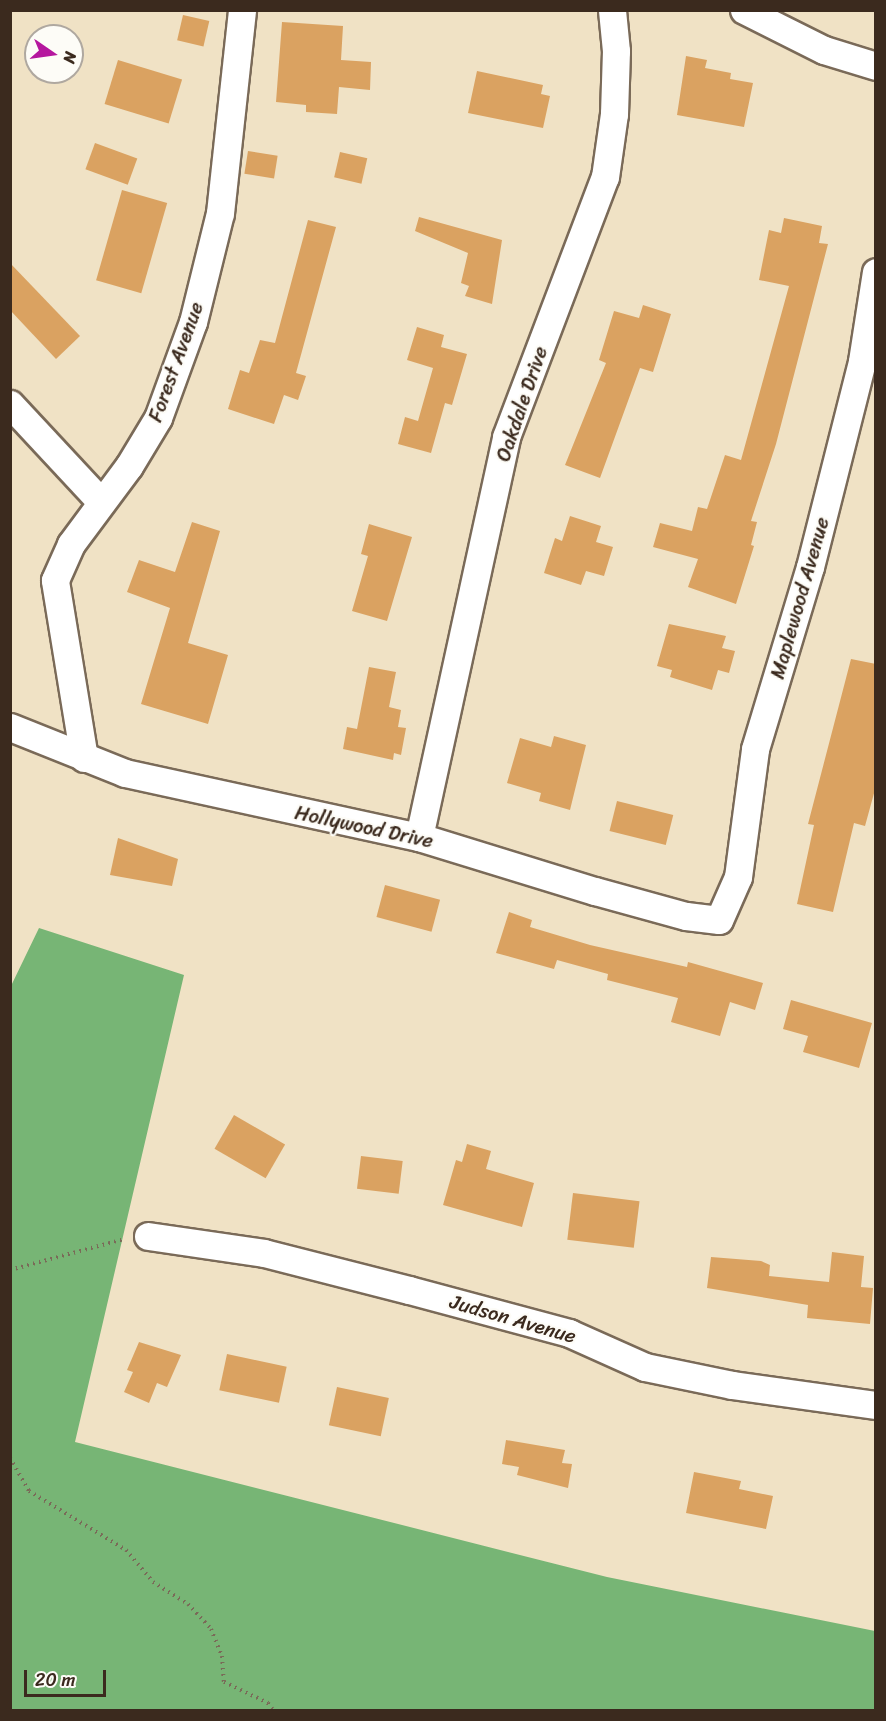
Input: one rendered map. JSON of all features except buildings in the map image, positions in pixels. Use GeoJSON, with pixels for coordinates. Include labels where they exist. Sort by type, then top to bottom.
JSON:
{"type":"FeatureCollection","features":[{"type":"Feature","properties":{"kind":"street","name":"Forest Avenue"},"geometry":{"type":"LineString","coordinates":[[84,758],[55,580],[71,544],[129,466],[158,418],[193,322],[220,213],[242,10]]}},
{"type":"Feature","properties":{"kind":"street","name":"Oakdale Drive"},"geometry":{"type":"LineString","coordinates":[[419,837],[506,437],[605,177],[614,114],[616,51],[612,10]]}},
{"type":"Feature","properties":{"kind":"street"},"geometry":{"type":"LineString","coordinates":[[744,10],[824,50],[876,66]]}},
{"type":"Feature","properties":{"kind":"street","name":"Maplewood Avenue"},"geometry":{"type":"LineString","coordinates":[[719,920],[738,877],[755,749],[810,567],[862,361],[876,272]]}},
{"type":"Feature","properties":{"kind":"street"},"geometry":{"type":"LineString","coordinates":[[10,404],[101,502]]}},
{"type":"Feature","properties":{"kind":"street","name":"Hollywood Drive"},"geometry":{"type":"LineString","coordinates":[[10,727],[84,758],[174,786],[419,837],[618,898],[686,916],[719,920]]}},
{"type":"Feature","properties":{"kind":"street","name":"Judson Avenue"},"geometry":{"type":"LineString","coordinates":[[148,1236],[264,1253],[409,1290],[569,1333],[645,1367],[732,1384],[876,1405]]}},
{"type":"Feature","properties":{"kind":"path"},"geometry":{"type":"LineString","coordinates":[[10,1270],[117,1239],[148,1236]]}},
{"type":"Feature","properties":{"kind":"path"},"geometry":{"type":"LineString","coordinates":[[10,1458],[29,1491],[126,1550],[153,1582],[188,1604],[211,1629],[222,1656],[224,1682],[268,1703],[273,1710]]}},
{"type":"Feature","properties":{"kind":"green space"},"geometry":{"type":"Polygon","coordinates":[[[39,928],[184,975],[75,1442],[607,1577],[875,1631],[875,1710],[11,1710],[10,988],[39,928]]]}}]}
